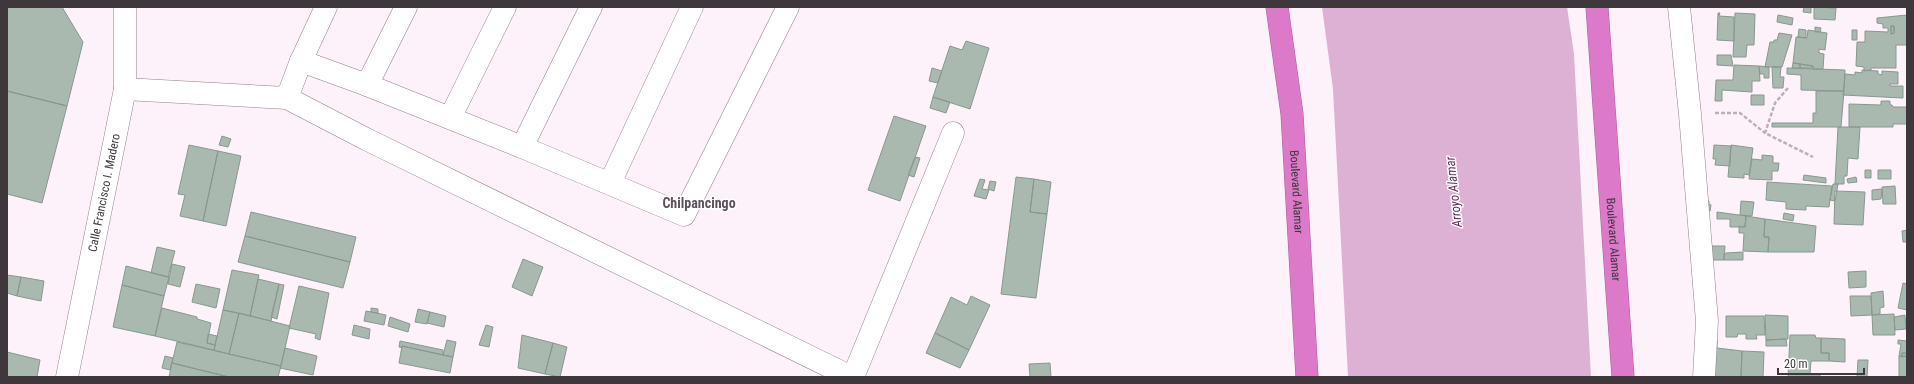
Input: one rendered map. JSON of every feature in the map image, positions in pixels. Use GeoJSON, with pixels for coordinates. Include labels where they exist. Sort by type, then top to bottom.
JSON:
{"type":"FeatureCollection","features":[{"type":"Feature","properties":{"kind":"highway","name":"Boulevard Alamar"},"geometry":{"type":"LineString","coordinates":[[1277,7],[1292,114],[1307,377]]}},
{"type":"Feature","properties":{"kind":"highway","name":"Boulevard Alamar"},"geometry":{"type":"LineString","coordinates":[[1597,7],[1623,377]]}},
{"type":"Feature","properties":{"kind":"street","name":"Calle Francisco I. Madero"},"geometry":{"type":"LineString","coordinates":[[67,377],[125,89],[125,7]]}},
{"type":"Feature","properties":{"kind":"street"},"geometry":{"type":"LineString","coordinates":[[287,98],[301,61],[326,7]]}},
{"type":"Feature","properties":{"kind":"street"},"geometry":{"type":"LineString","coordinates":[[368,84],[406,7]]}},
{"type":"Feature","properties":{"kind":"street"},"geometry":{"type":"LineString","coordinates":[[450,118],[505,7]]}},
{"type":"Feature","properties":{"kind":"street"},"geometry":{"type":"LineString","coordinates":[[522,147],[591,7]]}},
{"type":"Feature","properties":{"kind":"street"},"geometry":{"type":"LineString","coordinates":[[610,183],[692,7]]}},
{"type":"Feature","properties":{"kind":"street"},"geometry":{"type":"LineString","coordinates":[[301,61],[368,84],[610,183],[684,215],[788,7]]}},
{"type":"Feature","properties":{"kind":"street"},"geometry":{"type":"LineString","coordinates":[[1679,7],[1690,114],[1707,321],[1704,377]]}},
{"type":"Feature","properties":{"kind":"street"},"geometry":{"type":"LineString","coordinates":[[125,89],[287,98],[366,139],[852,377],[953,133]]}},
{"type":"Feature","properties":{"kind":"path"},"geometry":{"type":"LineString","coordinates":[[1765,134],[1775,103],[1788,88]]}},
{"type":"Feature","properties":{"kind":"path"},"geometry":{"type":"LineString","coordinates":[[1690,114],[1740,113],[1765,134],[1813,157]]}},
{"type":"Feature","properties":{"kind":"water","name":"Arroyo Alamar"},"geometry":{"type":"Polygon","coordinates":[[[1322,7],[1567,7],[1574,54],[1591,377],[1348,377],[1333,89],[1322,7]]]}},
{"type":"Feature","properties":{"kind":"building"},"geometry":{"type":"Polygon","coordinates":[[[7,7],[62,7],[83,42],[67,106],[7,91],[7,7]]]}},
{"type":"Feature","properties":{"kind":"building"},"geometry":{"type":"Polygon","coordinates":[[[1804,7],[1811,7],[1811,13],[1803,12],[1804,7]]]}},
{"type":"Feature","properties":{"kind":"building"},"geometry":{"type":"Polygon","coordinates":[[[1814,7],[1836,8],[1835,20],[1814,19],[1814,7]]]}},
{"type":"Feature","properties":{"kind":"building"},"geometry":{"type":"Polygon","coordinates":[[[1718,13],[1720,13],[1719,16],[1734,17],[1734,41],[1717,40],[1718,13]]]}},
{"type":"Feature","properties":{"kind":"building"},"geometry":{"type":"Polygon","coordinates":[[[1735,13],[1755,14],[1754,45],[1747,45],[1746,57],[1733,57],[1735,13]]]}},
{"type":"Feature","properties":{"kind":"building"},"geometry":{"type":"Polygon","coordinates":[[[1778,15],[1793,18],[1792,25],[1777,22],[1778,15]]]}},
{"type":"Feature","properties":{"kind":"building"},"geometry":{"type":"Polygon","coordinates":[[[1907,15],[1907,45],[1896,45],[1896,68],[1871,68],[1871,70],[1864,71],[1864,67],[1856,66],[1857,42],[1865,42],[1865,31],[1888,32],[1888,28],[1883,28],[1883,24],[1877,23],[1877,18],[1907,15]],[[1891,26],[1891,34],[1894,33],[1894,26],[1891,26]]]}},
{"type":"Feature","properties":{"kind":"building"},"geometry":{"type":"Polygon","coordinates":[[[1891,26],[1894,26],[1894,33],[1891,34],[1891,26]]]}},
{"type":"Feature","properties":{"kind":"building"},"geometry":{"type":"Polygon","coordinates":[[[1815,27],[1821,28],[1820,32],[1815,32],[1815,27]]]}},
{"type":"Feature","properties":{"kind":"building"},"geometry":{"type":"Polygon","coordinates":[[[1799,29],[1806,30],[1806,38],[1798,37],[1799,29]]]}},
{"type":"Feature","properties":{"kind":"building"},"geometry":{"type":"Polygon","coordinates":[[[1808,30],[1827,33],[1825,50],[1819,49],[1819,53],[1824,54],[1823,69],[1813,69],[1813,66],[1793,63],[1796,37],[1807,38],[1808,30]]]}},
{"type":"Feature","properties":{"kind":"building"},"geometry":{"type":"Polygon","coordinates":[[[1852,30],[1857,30],[1857,40],[1852,40],[1852,30]]]}},
{"type":"Feature","properties":{"kind":"building"},"geometry":{"type":"Polygon","coordinates":[[[1779,33],[1792,35],[1782,67],[1765,67],[1770,42],[1777,40],[1779,33]]]}},
{"type":"Feature","properties":{"kind":"building"},"geometry":{"type":"Polygon","coordinates":[[[966,41],[989,48],[970,109],[933,97],[950,46],[962,50],[966,41]]]}},
{"type":"Feature","properties":{"kind":"building"},"geometry":{"type":"Polygon","coordinates":[[[1717,55],[1731,55],[1733,66],[1717,65],[1717,55]]]}},
{"type":"Feature","properties":{"kind":"building"},"geometry":{"type":"Polygon","coordinates":[[[1793,63],[1800,64],[1800,68],[1792,68],[1793,63]]]}},
{"type":"Feature","properties":{"kind":"building"},"geometry":{"type":"Polygon","coordinates":[[[1800,64],[1813,66],[1813,68],[1800,68],[1800,64]]]}},
{"type":"Feature","properties":{"kind":"building"},"geometry":{"type":"Polygon","coordinates":[[[1734,65],[1759,66],[1760,81],[1752,81],[1752,92],[1722,90],[1722,101],[1715,101],[1716,80],[1733,80],[1734,65]]]}},
{"type":"Feature","properties":{"kind":"building"},"geometry":{"type":"Polygon","coordinates":[[[1759,66],[1769,67],[1769,78],[1764,78],[1764,74],[1760,74],[1759,66]]]}},
{"type":"Feature","properties":{"kind":"building"},"geometry":{"type":"Polygon","coordinates":[[[1772,67],[1781,67],[1780,77],[1784,77],[1783,88],[1773,88],[1772,67]]]}},
{"type":"Feature","properties":{"kind":"building"},"geometry":{"type":"Polygon","coordinates":[[[932,68],[942,71],[938,83],[929,81],[932,68]]]}},
{"type":"Feature","properties":{"kind":"building"},"geometry":{"type":"Polygon","coordinates":[[[1787,68],[1845,70],[1844,91],[1801,90],[1801,75],[1787,74],[1787,68]]]}},
{"type":"Feature","properties":{"kind":"building"},"geometry":{"type":"Polygon","coordinates":[[[1862,70],[1878,71],[1878,74],[1882,75],[1882,71],[1898,72],[1898,84],[1890,84],[1890,86],[1903,86],[1903,98],[1843,95],[1845,74],[1855,75],[1855,72],[1862,73],[1862,70]]]}},
{"type":"Feature","properties":{"kind":"building"},"geometry":{"type":"Polygon","coordinates":[[[7,91],[67,106],[42,203],[7,194],[7,91]]]}},
{"type":"Feature","properties":{"kind":"building"},"geometry":{"type":"Polygon","coordinates":[[[1816,91],[1844,91],[1841,127],[1772,127],[1772,123],[1813,123],[1813,113],[1816,113],[1816,91]]]}},
{"type":"Feature","properties":{"kind":"building"},"geometry":{"type":"Polygon","coordinates":[[[1751,95],[1764,95],[1764,105],[1751,105],[1751,95]]]}},
{"type":"Feature","properties":{"kind":"building"},"geometry":{"type":"Polygon","coordinates":[[[933,97],[950,102],[946,113],[930,108],[933,97]]]}},
{"type":"Feature","properties":{"kind":"building"},"geometry":{"type":"Polygon","coordinates":[[[1881,101],[1890,101],[1890,105],[1893,107],[1907,107],[1907,124],[1893,124],[1893,127],[1849,127],[1849,104],[1881,105],[1881,101]]]}},
{"type":"Feature","properties":{"kind":"building"},"geometry":{"type":"Polygon","coordinates":[[[894,116],[926,126],[900,201],[868,190],[894,116]]]}},
{"type":"Feature","properties":{"kind":"building"},"geometry":{"type":"Polygon","coordinates":[[[1838,127],[1860,127],[1858,159],[1848,158],[1847,176],[1844,176],[1844,184],[1835,184],[1838,127]]]}},
{"type":"Feature","properties":{"kind":"building"},"geometry":{"type":"Polygon","coordinates":[[[222,136],[231,139],[228,147],[219,145],[222,136]]]}},
{"type":"Feature","properties":{"kind":"building"},"geometry":{"type":"Polygon","coordinates":[[[189,145],[218,151],[203,221],[180,216],[185,195],[178,194],[189,145]]]}},
{"type":"Feature","properties":{"kind":"building"},"geometry":{"type":"Polygon","coordinates":[[[1714,145],[1731,146],[1730,166],[1715,165],[1716,159],[1713,159],[1714,145]]]}},
{"type":"Feature","properties":{"kind":"building"},"geometry":{"type":"Polygon","coordinates":[[[1731,145],[1753,148],[1749,175],[1744,174],[1744,178],[1728,177],[1731,145]]]}},
{"type":"Feature","properties":{"kind":"building"},"geometry":{"type":"Polygon","coordinates":[[[218,151],[241,156],[226,226],[203,221],[218,151]]]}},
{"type":"Feature","properties":{"kind":"building"},"geometry":{"type":"Polygon","coordinates":[[[1762,155],[1773,156],[1773,163],[1779,163],[1778,171],[1772,171],[1772,180],[1749,179],[1752,159],[1762,160],[1762,155]]]}},
{"type":"Feature","properties":{"kind":"building"},"geometry":{"type":"Polygon","coordinates":[[[915,157],[920,158],[914,177],[908,175],[915,157]]]}},
{"type":"Feature","properties":{"kind":"building"},"geometry":{"type":"Polygon","coordinates":[[[1865,170],[1871,170],[1871,178],[1865,178],[1865,170]]]}},
{"type":"Feature","properties":{"kind":"building"},"geometry":{"type":"Polygon","coordinates":[[[1878,170],[1891,170],[1891,179],[1878,179],[1878,170]]]}},
{"type":"Feature","properties":{"kind":"building"},"geometry":{"type":"Polygon","coordinates":[[[1804,175],[1826,178],[1826,183],[1803,180],[1804,175]]]}},
{"type":"Feature","properties":{"kind":"building"},"geometry":{"type":"Polygon","coordinates":[[[1016,177],[1034,179],[1030,212],[1047,214],[1036,298],[1001,294],[1016,177]]]}},
{"type":"Feature","properties":{"kind":"building"},"geometry":{"type":"Polygon","coordinates":[[[1856,177],[1857,182],[1848,183],[1847,179],[1856,177]]]}},
{"type":"Feature","properties":{"kind":"building"},"geometry":{"type":"Polygon","coordinates":[[[980,179],[985,180],[982,189],[989,190],[986,199],[974,196],[980,179]]]}},
{"type":"Feature","properties":{"kind":"building"},"geometry":{"type":"Polygon","coordinates":[[[1034,179],[1051,182],[1047,214],[1030,212],[1034,179]]]}},
{"type":"Feature","properties":{"kind":"building"},"geometry":{"type":"Polygon","coordinates":[[[990,181],[996,182],[994,191],[988,189],[990,181]]]}},
{"type":"Feature","properties":{"kind":"building"},"geometry":{"type":"Polygon","coordinates":[[[1767,182],[1832,186],[1829,207],[1806,206],[1806,210],[1786,209],[1786,202],[1766,200],[1767,182]]]}},
{"type":"Feature","properties":{"kind":"building"},"geometry":{"type":"Polygon","coordinates":[[[1833,184],[1838,184],[1835,201],[1830,200],[1833,184]]]}},
{"type":"Feature","properties":{"kind":"building"},"geometry":{"type":"Polygon","coordinates":[[[1895,186],[1896,204],[1883,204],[1882,187],[1895,186]]]}},
{"type":"Feature","properties":{"kind":"building"},"geometry":{"type":"Polygon","coordinates":[[[1882,189],[1881,199],[1872,200],[1872,190],[1882,189]]]}},
{"type":"Feature","properties":{"kind":"building"},"geometry":{"type":"Polygon","coordinates":[[[1835,191],[1865,192],[1863,225],[1834,224],[1835,191]]]}},
{"type":"Feature","properties":{"kind":"building"},"geometry":{"type":"Polygon","coordinates":[[[1704,200],[1709,201],[1709,204],[1711,205],[1710,211],[1701,210],[1704,200]]]}},
{"type":"Feature","properties":{"kind":"building"},"geometry":{"type":"Polygon","coordinates":[[[1741,201],[1754,202],[1752,216],[1740,215],[1741,201]]]}},
{"type":"Feature","properties":{"kind":"building"},"geometry":{"type":"Polygon","coordinates":[[[251,212],[356,237],[350,262],[245,236],[251,212]]]}},
{"type":"Feature","properties":{"kind":"building"},"geometry":{"type":"Polygon","coordinates":[[[1717,212],[1746,216],[1745,227],[1730,227],[1730,219],[1717,219],[1717,212]]]}},
{"type":"Feature","properties":{"kind":"building"},"geometry":{"type":"Polygon","coordinates":[[[1784,213],[1794,215],[1793,221],[1783,219],[1784,213]]]}},
{"type":"Feature","properties":{"kind":"building"},"geometry":{"type":"Polygon","coordinates":[[[1746,216],[1765,219],[1764,237],[1769,237],[1768,252],[1743,251],[1744,233],[1739,233],[1739,226],[1745,227],[1746,216]]]}},
{"type":"Feature","properties":{"kind":"building"},"geometry":{"type":"Polygon","coordinates":[[[1765,219],[1816,226],[1814,252],[1768,252],[1769,237],[1764,237],[1765,219]]]}},
{"type":"Feature","properties":{"kind":"building"},"geometry":{"type":"Polygon","coordinates":[[[1907,230],[1907,242],[1903,242],[1902,231],[1907,230]]]}},
{"type":"Feature","properties":{"kind":"building"},"geometry":{"type":"Polygon","coordinates":[[[245,236],[350,262],[343,288],[238,262],[245,236]]]}},
{"type":"Feature","properties":{"kind":"building"},"geometry":{"type":"Polygon","coordinates":[[[1707,246],[1725,246],[1724,260],[1707,260],[1707,246]]]}},
{"type":"Feature","properties":{"kind":"building"},"geometry":{"type":"Polygon","coordinates":[[[157,247],[175,251],[168,277],[151,273],[157,247]]]}},
{"type":"Feature","properties":{"kind":"building"},"geometry":{"type":"Polygon","coordinates":[[[1743,252],[1743,260],[1724,260],[1724,254],[1726,253],[1743,252]]]}},
{"type":"Feature","properties":{"kind":"building"},"geometry":{"type":"Polygon","coordinates":[[[523,259],[543,267],[532,296],[512,287],[523,259]]]}},
{"type":"Feature","properties":{"kind":"building"},"geometry":{"type":"Polygon","coordinates":[[[172,264],[185,267],[180,287],[168,284],[172,264]]]}},
{"type":"Feature","properties":{"kind":"building"},"geometry":{"type":"Polygon","coordinates":[[[126,266],[169,277],[164,296],[122,285],[126,266]]]}},
{"type":"Feature","properties":{"kind":"building"},"geometry":{"type":"Polygon","coordinates":[[[232,270],[259,275],[250,316],[223,310],[232,270]]]}},
{"type":"Feature","properties":{"kind":"building"},"geometry":{"type":"Polygon","coordinates":[[[1866,271],[1866,287],[1849,288],[1848,272],[1866,271]]]}},
{"type":"Feature","properties":{"kind":"building"},"geometry":{"type":"Polygon","coordinates":[[[7,275],[21,277],[17,296],[7,293],[7,275]]]}},
{"type":"Feature","properties":{"kind":"building"},"geometry":{"type":"Polygon","coordinates":[[[21,277],[44,281],[41,301],[17,296],[21,277]]]}},
{"type":"Feature","properties":{"kind":"building"},"geometry":{"type":"Polygon","coordinates":[[[258,279],[279,284],[271,321],[250,316],[258,279]]]}},
{"type":"Feature","properties":{"kind":"building"},"geometry":{"type":"Polygon","coordinates":[[[1903,283],[1907,284],[1907,310],[1898,308],[1903,283]]]}},
{"type":"Feature","properties":{"kind":"building"},"geometry":{"type":"Polygon","coordinates":[[[196,284],[220,289],[216,308],[192,302],[196,284]]]}},
{"type":"Feature","properties":{"kind":"building"},"geometry":{"type":"Polygon","coordinates":[[[279,284],[284,285],[277,319],[271,317],[279,284]]]}},
{"type":"Feature","properties":{"kind":"building"},"geometry":{"type":"Polygon","coordinates":[[[122,285],[164,296],[155,336],[113,327],[122,285]]]}},
{"type":"Feature","properties":{"kind":"building"},"geometry":{"type":"Polygon","coordinates":[[[299,286],[329,293],[320,340],[315,338],[316,334],[289,328],[299,286]]]}},
{"type":"Feature","properties":{"kind":"building"},"geometry":{"type":"Polygon","coordinates":[[[1883,291],[1884,307],[1880,308],[1880,314],[1872,315],[1871,293],[1883,291]]]}},
{"type":"Feature","properties":{"kind":"building"},"geometry":{"type":"Polygon","coordinates":[[[971,296],[990,305],[969,350],[935,333],[951,297],[967,305],[971,296]]]}},
{"type":"Feature","properties":{"kind":"building"},"geometry":{"type":"Polygon","coordinates":[[[1850,296],[1871,296],[1872,315],[1851,316],[1850,296]]]}},
{"type":"Feature","properties":{"kind":"building"},"geometry":{"type":"Polygon","coordinates":[[[162,308],[197,317],[197,319],[211,323],[207,343],[215,345],[214,350],[155,336],[162,308]]]}},
{"type":"Feature","properties":{"kind":"building"},"geometry":{"type":"Polygon","coordinates":[[[371,308],[378,309],[378,313],[371,312],[371,308]]]}},
{"type":"Feature","properties":{"kind":"building"},"geometry":{"type":"Polygon","coordinates":[[[418,309],[430,312],[427,324],[415,322],[418,309]]]}},
{"type":"Feature","properties":{"kind":"building"},"geometry":{"type":"Polygon","coordinates":[[[223,310],[239,313],[229,354],[214,350],[223,310]]]}},
{"type":"Feature","properties":{"kind":"building"},"geometry":{"type":"Polygon","coordinates":[[[366,311],[386,315],[384,325],[364,321],[366,311]]]}},
{"type":"Feature","properties":{"kind":"building"},"geometry":{"type":"Polygon","coordinates":[[[430,312],[446,316],[444,327],[427,323],[430,312]]]}},
{"type":"Feature","properties":{"kind":"building"},"geometry":{"type":"Polygon","coordinates":[[[239,313],[290,326],[281,366],[229,354],[239,313]]]}},
{"type":"Feature","properties":{"kind":"building"},"geometry":{"type":"Polygon","coordinates":[[[1894,314],[1895,335],[1873,335],[1872,315],[1894,314]]]}},
{"type":"Feature","properties":{"kind":"building"},"geometry":{"type":"Polygon","coordinates":[[[1765,315],[1788,316],[1788,339],[1766,340],[1765,315]]]}},
{"type":"Feature","properties":{"kind":"building"},"geometry":{"type":"Polygon","coordinates":[[[1905,315],[1906,329],[1895,330],[1894,317],[1905,315]]]}},
{"type":"Feature","properties":{"kind":"building"},"geometry":{"type":"Polygon","coordinates":[[[1726,316],[1764,316],[1765,335],[1756,335],[1757,339],[1746,339],[1746,334],[1738,334],[1737,337],[1726,337],[1726,316]]]}},
{"type":"Feature","properties":{"kind":"building"},"geometry":{"type":"Polygon","coordinates":[[[390,317],[410,324],[408,332],[388,326],[390,317]]]}},
{"type":"Feature","properties":{"kind":"building"},"geometry":{"type":"Polygon","coordinates":[[[354,325],[370,329],[369,339],[352,335],[354,325]]]}},
{"type":"Feature","properties":{"kind":"building"},"geometry":{"type":"Polygon","coordinates":[[[486,325],[493,327],[489,347],[479,345],[486,325]]]}},
{"type":"Feature","properties":{"kind":"building"},"geometry":{"type":"Polygon","coordinates":[[[935,333],[969,350],[960,368],[926,353],[935,333]]]}},
{"type":"Feature","properties":{"kind":"building"},"geometry":{"type":"Polygon","coordinates":[[[208,334],[217,336],[215,345],[207,343],[208,334]]]}},
{"type":"Feature","properties":{"kind":"building"},"geometry":{"type":"Polygon","coordinates":[[[522,335],[553,343],[545,374],[518,368],[522,335]]]}},
{"type":"Feature","properties":{"kind":"building"},"geometry":{"type":"Polygon","coordinates":[[[1790,335],[1815,335],[1816,338],[1821,338],[1821,353],[1829,353],[1829,361],[1811,361],[1810,374],[1820,374],[1820,377],[1788,377],[1790,335]]]}},
{"type":"Feature","properties":{"kind":"building"},"geometry":{"type":"Polygon","coordinates":[[[1821,338],[1845,339],[1845,362],[1829,361],[1829,353],[1821,353],[1821,338]]]}},
{"type":"Feature","properties":{"kind":"building"},"geometry":{"type":"Polygon","coordinates":[[[1786,339],[1787,346],[1766,346],[1766,340],[1786,339]]]}},
{"type":"Feature","properties":{"kind":"building"},"geometry":{"type":"Polygon","coordinates":[[[447,340],[456,342],[453,357],[443,355],[447,340]]]}},
{"type":"Feature","properties":{"kind":"building"},"geometry":{"type":"Polygon","coordinates":[[[1707,340],[1717,340],[1717,348],[1742,351],[1741,377],[1704,377],[1707,340]]]}},
{"type":"Feature","properties":{"kind":"building"},"geometry":{"type":"Polygon","coordinates":[[[1898,340],[1907,341],[1907,353],[1902,353],[1902,357],[1899,356],[1901,344],[1898,344],[1898,340]]]}},
{"type":"Feature","properties":{"kind":"building"},"geometry":{"type":"Polygon","coordinates":[[[400,341],[443,350],[443,355],[402,346],[402,348],[399,347],[400,341]]]}},
{"type":"Feature","properties":{"kind":"building"},"geometry":{"type":"Polygon","coordinates":[[[177,342],[281,366],[278,377],[229,377],[172,363],[177,342]]]}},
{"type":"Feature","properties":{"kind":"building"},"geometry":{"type":"Polygon","coordinates":[[[553,343],[567,347],[560,377],[545,374],[553,343]]]}},
{"type":"Feature","properties":{"kind":"building"},"geometry":{"type":"Polygon","coordinates":[[[402,346],[453,357],[450,373],[399,363],[402,346]]]}},
{"type":"Feature","properties":{"kind":"building"},"geometry":{"type":"Polygon","coordinates":[[[285,348],[317,356],[313,375],[280,368],[285,348]]]}},
{"type":"Feature","properties":{"kind":"building"},"geometry":{"type":"Polygon","coordinates":[[[1742,351],[1764,352],[1763,377],[1741,377],[1742,351]]]}},
{"type":"Feature","properties":{"kind":"building"},"geometry":{"type":"Polygon","coordinates":[[[7,352],[40,360],[37,377],[7,377],[7,352]]]}},
{"type":"Feature","properties":{"kind":"building"},"geometry":{"type":"Polygon","coordinates":[[[1902,353],[1907,353],[1907,356],[1902,357],[1902,353]]]}},
{"type":"Feature","properties":{"kind":"building"},"geometry":{"type":"Polygon","coordinates":[[[165,356],[173,358],[170,370],[162,368],[165,356]]]}},
{"type":"Feature","properties":{"kind":"building"},"geometry":{"type":"Polygon","coordinates":[[[1899,356],[1907,356],[1907,377],[1899,377],[1899,356]]]}},
{"type":"Feature","properties":{"kind":"building"},"geometry":{"type":"Polygon","coordinates":[[[1858,360],[1868,360],[1867,377],[1857,377],[1858,360]]]}},
{"type":"Feature","properties":{"kind":"building"},"geometry":{"type":"Polygon","coordinates":[[[172,363],[229,377],[169,377],[172,363]]]}},
{"type":"Feature","properties":{"kind":"building"},"geometry":{"type":"Polygon","coordinates":[[[1050,363],[1051,377],[1030,377],[1029,364],[1050,363]]]}},
{"type":"Feature","properties":{"kind":"district","name":"Chilpancingo"},"geometry":{"type":"Point","coordinates":[699,203]}}]}
